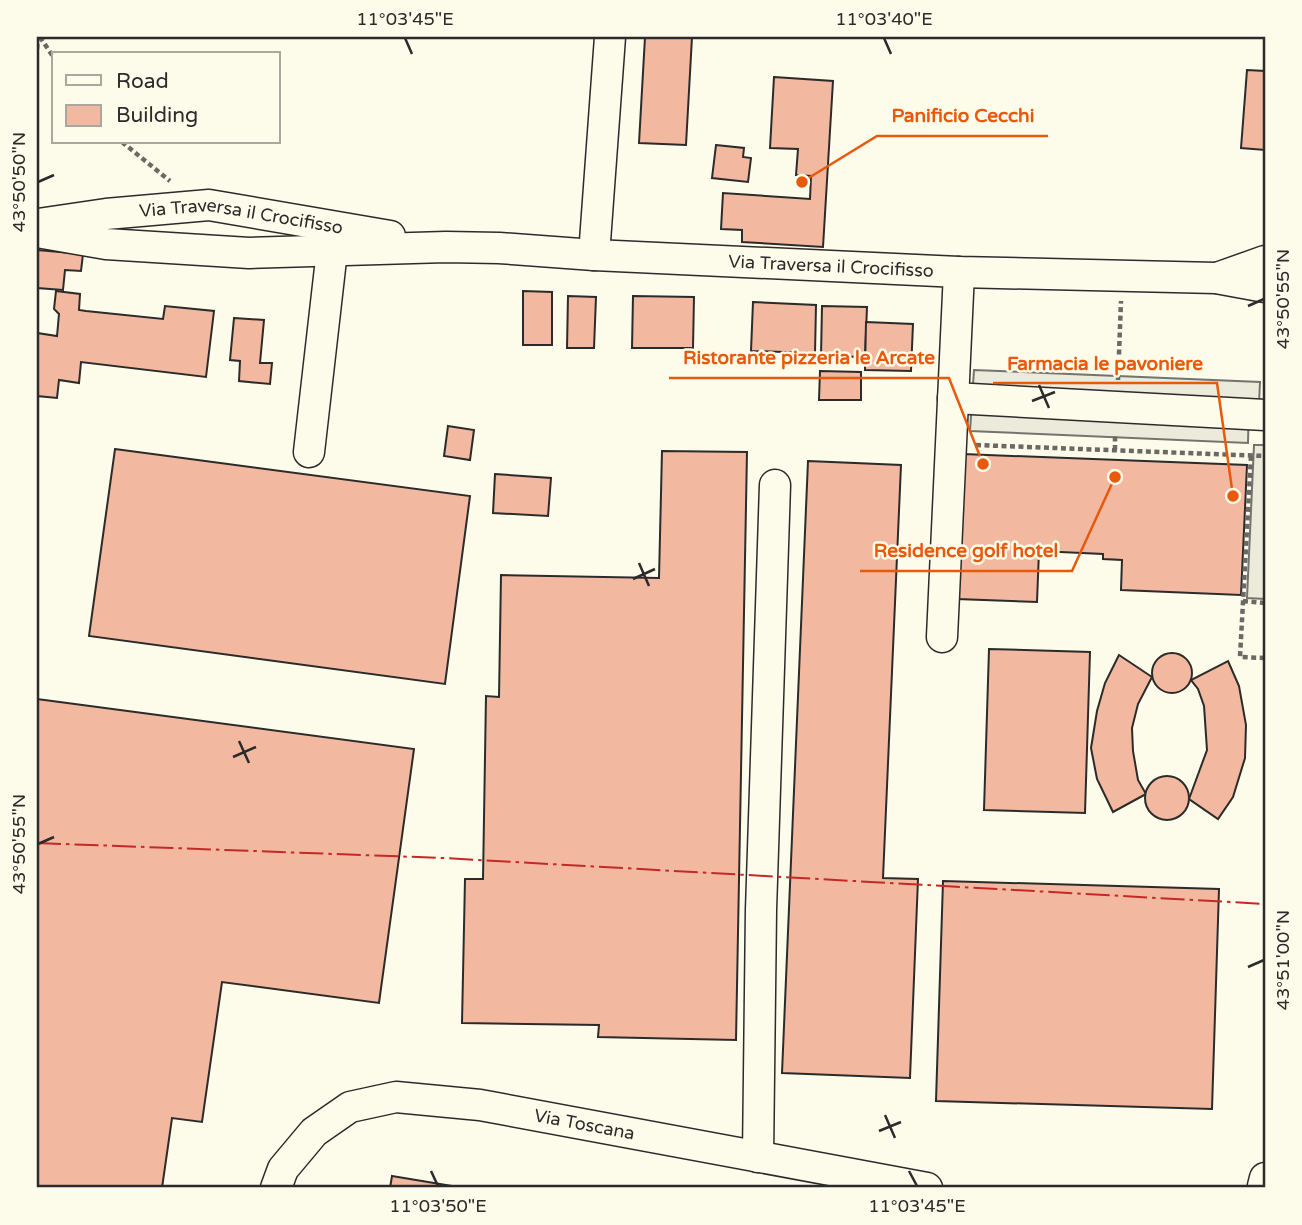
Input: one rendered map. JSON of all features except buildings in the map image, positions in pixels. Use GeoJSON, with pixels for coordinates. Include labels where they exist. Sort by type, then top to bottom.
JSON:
{"type":"FeatureCollection","features":[{"type":"Feature","properties":{"kind":"street"},"geometry":{"type":"LineString","coordinates":[[594,255],[610,37]]}},
{"type":"Feature","properties":{"kind":"street","name":"Via Traversa il Crocifisso"},"geometry":{"type":"LineString","coordinates":[[37,224],[106,214],[209,205],[251,212],[333,239]]}},
{"type":"Feature","properties":{"kind":"street"},"geometry":{"type":"LineString","coordinates":[[249,253],[251,212]]}},
{"type":"Feature","properties":{"kind":"street"},"geometry":{"type":"LineString","coordinates":[[106,214],[106,244]]}},
{"type":"Feature","properties":{"kind":"street","name":"Via Traversa il Crocifisso"},"geometry":{"type":"LineString","coordinates":[[37,232],[106,244],[249,253],[333,239],[594,255],[959,272],[1216,278],[1265,287]]}},
{"type":"Feature","properties":{"kind":"street"},"geometry":{"type":"LineString","coordinates":[[309,452],[333,239]]}},
{"type":"Feature","properties":{"kind":"street","name":"Via Traversa il Crocifisso"},"geometry":{"type":"LineString","coordinates":[[1216,278],[1265,261]]}},
{"type":"Feature","properties":{"kind":"street"},"geometry":{"type":"LineString","coordinates":[[942,637],[959,272]]}},
{"type":"Feature","properties":{"kind":"street"},"geometry":{"type":"LineString","coordinates":[[953,398],[1265,415]]}},
{"type":"Feature","properties":{"kind":"street"},"geometry":{"type":"LineString","coordinates":[[758,1157],[761,897],[775,485]]}},
{"type":"Feature","properties":{"kind":"street","name":"Via Toscana"},"geometry":{"type":"LineString","coordinates":[[276,1188],[283,1169],[314,1132],[350,1107],[396,1097],[480,1105],[928,1188]]}},
{"type":"Feature","properties":{"kind":"path"},"geometry":{"type":"LineString","coordinates":[[37,49],[39,37]]}},
{"type":"Feature","properties":{"kind":"path"},"geometry":{"type":"LineString","coordinates":[[39,37],[52,55]]}},
{"type":"Feature","properties":{"kind":"path"},"geometry":{"type":"LineString","coordinates":[[124,144],[182,190],[179,207]]}},
{"type":"Feature","properties":{"kind":"path"},"geometry":{"type":"LineString","coordinates":[[1115,450],[1122,276]]}},
{"type":"Feature","properties":{"kind":"path"},"geometry":{"type":"LineString","coordinates":[[950,444],[1265,456]]}},
{"type":"Feature","properties":{"kind":"path"},"geometry":{"type":"LineString","coordinates":[[1251,456],[1240,657],[1265,658]]}},
{"type":"Feature","properties":{"kind":"path"},"geometry":{"type":"LineString","coordinates":[[1243,601],[1265,603]]}},
{"type":"Feature","properties":{"kind":"shaded area"},"geometry":{"type":"Polygon","coordinates":[[[974,370],[1260,382],[1259,404],[1249,403],[1248,443],[970,431],[974,370]]]}},
{"type":"Feature","properties":{"kind":"shaded area"},"geometry":{"type":"Polygon","coordinates":[[[1254,445],[1265,445],[1265,599],[1247,598],[1254,445]]]}},
{"type":"Feature","properties":{"kind":"power"},"geometry":{"type":"LineString","coordinates":[[37,843],[443,858],[1265,904]]}},
{"type":"Feature","properties":{"kind":"place","name":"Panificio Cecchi"},"geometry":{"type":"Point","coordinates":[802,182]}},
{"type":"Feature","properties":{"kind":"place","name":"Ristorante pizzeria le Arcate"},"geometry":{"type":"Point","coordinates":[983,464]}},
{"type":"Feature","properties":{"kind":"place","name":"Residence golf hotel"},"geometry":{"type":"Point","coordinates":[1115,477]}},
{"type":"Feature","properties":{"kind":"place","name":"Farmacia le pavoniere"},"geometry":{"type":"Point","coordinates":[1233,496]}}]}
